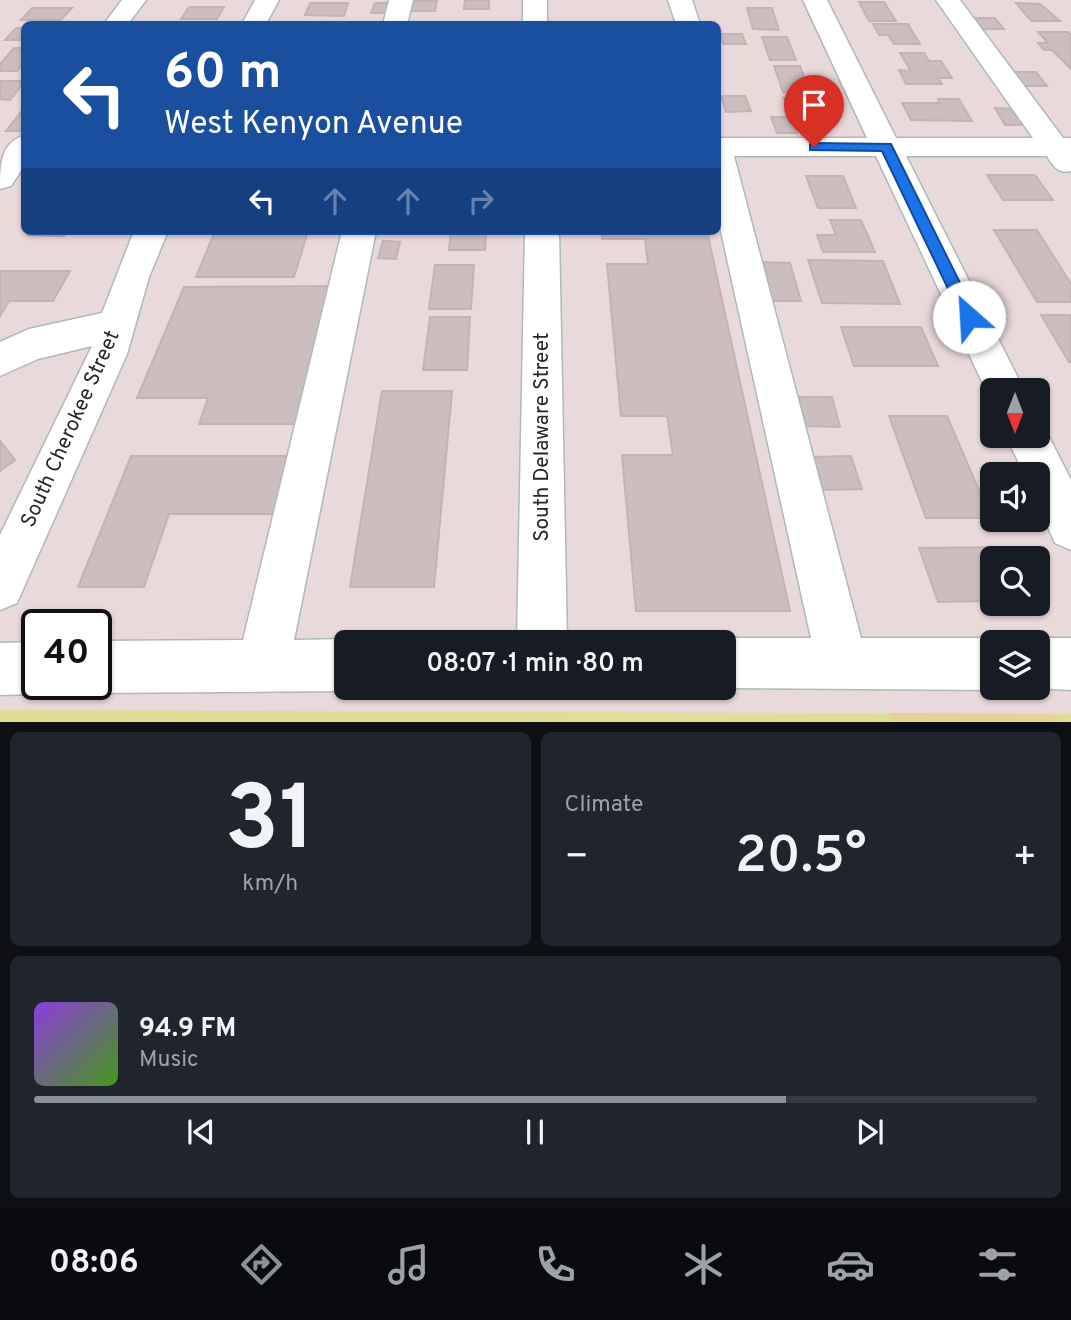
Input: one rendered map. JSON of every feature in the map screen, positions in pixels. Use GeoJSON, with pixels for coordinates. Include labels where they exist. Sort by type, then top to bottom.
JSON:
{"type":"FeatureCollection","features":[{"type":"Feature","properties":{"kind":"street"},"geometry":{"type":"LineString","coordinates":[[118,21],[134,0]]}},
{"type":"Feature","properties":{"kind":"street"},"geometry":{"type":"LineString","coordinates":[[256,21],[267,0]]}},
{"type":"Feature","properties":{"kind":"street"},"geometry":{"type":"LineString","coordinates":[[396,21],[401,0]]}},
{"type":"Feature","properties":{"kind":"street"},"geometry":{"type":"LineString","coordinates":[[535,0],[535,21]]}},
{"type":"Feature","properties":{"kind":"street"},"geometry":{"type":"LineString","coordinates":[[680,0],[687,21]]}},
{"type":"Feature","properties":{"kind":"street"},"geometry":{"type":"LineString","coordinates":[[815,0],[998,378]]}},
{"type":"Feature","properties":{"kind":"street"},"geometry":{"type":"LineString","coordinates":[[948,0],[1066,155]]}},
{"type":"Feature","properties":{"kind":"street"},"geometry":{"type":"LineString","coordinates":[[721,147],[886,147],[1066,155]]}},
{"type":"Feature","properties":{"kind":"street"},"geometry":{"type":"LineString","coordinates":[[0,179],[18,148]]}},
{"type":"Feature","properties":{"kind":"street"},"geometry":{"type":"LineString","coordinates":[[721,165],[842,664]]}},
{"type":"Feature","properties":{"kind":"street","name":"South Cherokee Street"},"geometry":{"type":"LineString","coordinates":[[0,586],[108,354],[132,277],[149,235]]}},
{"type":"Feature","properties":{"kind":"street"},"geometry":{"type":"LineString","coordinates":[[263,665],[358,235]]}},
{"type":"Feature","properties":{"kind":"street","name":"South Delaware Street"},"geometry":{"type":"LineString","coordinates":[[542,235],[542,630]]}},
{"type":"Feature","properties":{"kind":"street"},"geometry":{"type":"LineString","coordinates":[[0,360],[29,345],[117,326]]}},
{"type":"Feature","properties":{"kind":"street"},"geometry":{"type":"LineString","coordinates":[[1033,448],[1071,527]]}},
{"type":"Feature","properties":{"kind":"street"},"geometry":{"type":"LineString","coordinates":[[736,664],[980,664]]}},
{"type":"Feature","properties":{"kind":"street"},"geometry":{"type":"LineString","coordinates":[[1050,664],[1071,664]]}},
{"type":"Feature","properties":{"kind":"street"},"geometry":{"type":"LineString","coordinates":[[112,667],[334,665]]}},
{"type":"Feature","properties":{"kind":"street"},"geometry":{"type":"LineString","coordinates":[[0,669],[21,668]]}},
{"type":"Feature","properties":{"kind":"shaded area"},"geometry":{"type":"Polygon","coordinates":[[[0,710],[1071,714],[1071,722],[0,722],[0,710]]]}},
{"type":"Feature","properties":{"kind":"shaded area"},"geometry":{"type":"Polygon","coordinates":[[[888,713],[1051,714],[1060,721],[891,721],[888,713]]]}},
{"type":"Feature","properties":{"kind":"building"},"geometry":{"type":"Polygon","coordinates":[[[465,0],[489,0],[489,9],[464,9],[465,0]]]}},
{"type":"Feature","properties":{"kind":"building"},"geometry":{"type":"Polygon","coordinates":[[[412,1],[437,1],[435,11],[409,11],[412,1]]]}},
{"type":"Feature","properties":{"kind":"building"},"geometry":{"type":"Polygon","coordinates":[[[859,2],[884,2],[896,21],[869,21],[859,2]]]}},
{"type":"Feature","properties":{"kind":"building"},"geometry":{"type":"Polygon","coordinates":[[[310,3],[348,3],[344,16],[305,15],[310,3]]]}},
{"type":"Feature","properties":{"kind":"building"},"geometry":{"type":"Polygon","coordinates":[[[375,3],[394,3],[390,13],[371,13],[375,3]]]}},
{"type":"Feature","properties":{"kind":"building"},"geometry":{"type":"Polygon","coordinates":[[[1016,3],[1040,4],[1060,21],[1031,21],[1016,3]]]}},
{"type":"Feature","properties":{"kind":"building"},"geometry":{"type":"Polygon","coordinates":[[[189,7],[224,7],[217,19],[181,19],[189,7]]]}},
{"type":"Feature","properties":{"kind":"building"},"geometry":{"type":"Polygon","coordinates":[[[32,8],[72,8],[61,20],[21,20],[32,8]]]}},
{"type":"Feature","properties":{"kind":"building"},"geometry":{"type":"Polygon","coordinates":[[[747,8],[772,8],[779,30],[753,29],[747,8]]]}},
{"type":"Feature","properties":{"kind":"building"},"geometry":{"type":"Polygon","coordinates":[[[973,18],[995,18],[1004,29],[982,29],[973,18]]]}},
{"type":"Feature","properties":{"kind":"building"},"geometry":{"type":"Polygon","coordinates":[[[873,24],[908,24],[920,44],[894,44],[888,35],[879,35],[873,24]]]}},
{"type":"Feature","properties":{"kind":"building"},"geometry":{"type":"Polygon","coordinates":[[[16,28],[21,28],[21,40],[5,40],[16,28]]]}},
{"type":"Feature","properties":{"kind":"building"},"geometry":{"type":"Polygon","coordinates":[[[1038,32],[1068,32],[1071,35],[1071,69],[1052,50],[1044,50],[1038,43],[1048,43],[1038,32]]]}},
{"type":"Feature","properties":{"kind":"building"},"geometry":{"type":"Polygon","coordinates":[[[721,34],[742,34],[746,44],[723,44],[721,34]]]}},
{"type":"Feature","properties":{"kind":"building"},"geometry":{"type":"Polygon","coordinates":[[[762,37],[787,37],[796,60],[770,60],[762,37]]]}},
{"type":"Feature","properties":{"kind":"building"},"geometry":{"type":"Polygon","coordinates":[[[14,48],[21,48],[21,66],[17,71],[0,71],[0,64],[14,48]]]}},
{"type":"Feature","properties":{"kind":"building"},"geometry":{"type":"Polygon","coordinates":[[[900,53],[924,53],[929,61],[941,61],[952,78],[938,78],[942,84],[906,84],[899,70],[911,71],[900,53]]]}},
{"type":"Feature","properties":{"kind":"building"},"geometry":{"type":"Polygon","coordinates":[[[774,66],[800,66],[810,92],[783,92],[774,66]]]}},
{"type":"Feature","properties":{"kind":"building"},"geometry":{"type":"Polygon","coordinates":[[[1013,72],[1036,72],[1047,86],[1023,86],[1013,72]]]}},
{"type":"Feature","properties":{"kind":"building"},"geometry":{"type":"Polygon","coordinates":[[[0,81],[21,81],[21,86],[10,100],[0,99],[0,81]]]}},
{"type":"Feature","properties":{"kind":"building"},"geometry":{"type":"Polygon","coordinates":[[[721,96],[745,96],[751,111],[726,112],[721,96]]]}},
{"type":"Feature","properties":{"kind":"building"},"geometry":{"type":"Polygon","coordinates":[[[810,97],[822,125],[794,125],[797,133],[777,133],[771,117],[792,117],[784,98],[810,97]]]}},
{"type":"Feature","properties":{"kind":"building"},"geometry":{"type":"Polygon","coordinates":[[[938,99],[959,99],[972,121],[911,120],[902,103],[940,103],[938,99]]]}},
{"type":"Feature","properties":{"kind":"building"},"geometry":{"type":"Polygon","coordinates":[[[995,108],[1019,109],[1030,125],[1005,125],[995,108]]]}},
{"type":"Feature","properties":{"kind":"building"},"geometry":{"type":"Polygon","coordinates":[[[21,112],[21,131],[6,131],[21,112]]]}},
{"type":"Feature","properties":{"kind":"building"},"geometry":{"type":"Polygon","coordinates":[[[987,175],[1035,175],[1053,200],[1003,200],[987,175]]]}},
{"type":"Feature","properties":{"kind":"building"},"geometry":{"type":"Polygon","coordinates":[[[806,176],[843,176],[856,208],[818,208],[806,176]]]}},
{"type":"Feature","properties":{"kind":"building"},"geometry":{"type":"Polygon","coordinates":[[[830,220],[861,220],[875,252],[823,252],[817,235],[836,235],[830,220]]]}},
{"type":"Feature","properties":{"kind":"building"},"geometry":{"type":"Polygon","coordinates":[[[994,230],[1037,230],[1071,284],[1071,302],[1037,302],[994,230]]]}},
{"type":"Feature","properties":{"kind":"building"},"geometry":{"type":"Polygon","coordinates":[[[213,235],[307,235],[294,277],[196,277],[213,235]]]}},
{"type":"Feature","properties":{"kind":"building"},"geometry":{"type":"Polygon","coordinates":[[[451,235],[486,235],[485,250],[449,250],[451,235]]]}},
{"type":"Feature","properties":{"kind":"building"},"geometry":{"type":"Polygon","coordinates":[[[602,235],[708,235],[790,611],[636,611],[622,455],[673,455],[667,416],[621,416],[607,264],[648,264],[645,239],[602,239],[602,235]]]}},
{"type":"Feature","properties":{"kind":"building"},"geometry":{"type":"Polygon","coordinates":[[[383,241],[400,242],[396,259],[378,258],[383,241]]]}},
{"type":"Feature","properties":{"kind":"building"},"geometry":{"type":"Polygon","coordinates":[[[808,260],[883,261],[900,304],[822,303],[808,260]]]}},
{"type":"Feature","properties":{"kind":"building"},"geometry":{"type":"Polygon","coordinates":[[[762,262],[790,263],[801,301],[772,301],[762,262]]]}},
{"type":"Feature","properties":{"kind":"building"},"geometry":{"type":"Polygon","coordinates":[[[435,265],[474,265],[471,309],[429,309],[435,265]]]}},
{"type":"Feature","properties":{"kind":"building"},"geometry":{"type":"Polygon","coordinates":[[[0,271],[70,271],[53,301],[9,301],[0,316],[0,271]]]}},
{"type":"Feature","properties":{"kind":"building"},"geometry":{"type":"Polygon","coordinates":[[[335,286],[302,424],[199,424],[208,398],[137,398],[184,287],[335,286]]]}},
{"type":"Feature","properties":{"kind":"building"},"geometry":{"type":"Polygon","coordinates":[[[1041,315],[1071,315],[1071,362],[1069,362],[1041,315]]]}},
{"type":"Feature","properties":{"kind":"building"},"geometry":{"type":"Polygon","coordinates":[[[430,317],[470,317],[467,370],[423,370],[430,317]]]}},
{"type":"Feature","properties":{"kind":"building"},"geometry":{"type":"Polygon","coordinates":[[[841,327],[921,327],[938,366],[854,366],[841,327]]]}},
{"type":"Feature","properties":{"kind":"building"},"geometry":{"type":"Polygon","coordinates":[[[382,391],[452,391],[434,587],[350,587],[382,391]]]}},
{"type":"Feature","properties":{"kind":"building"},"geometry":{"type":"Polygon","coordinates":[[[799,397],[832,397],[840,427],[806,426],[799,397]]]}},
{"type":"Feature","properties":{"kind":"building"},"geometry":{"type":"Polygon","coordinates":[[[889,416],[947,416],[980,492],[980,518],[926,518],[889,416]]]}},
{"type":"Feature","properties":{"kind":"building"},"geometry":{"type":"Polygon","coordinates":[[[0,441],[15,460],[0,471],[0,441]]]}},
{"type":"Feature","properties":{"kind":"building"},"geometry":{"type":"Polygon","coordinates":[[[131,456],[304,456],[291,514],[169,514],[144,587],[78,587],[131,456]]]}},
{"type":"Feature","properties":{"kind":"building"},"geometry":{"type":"Polygon","coordinates":[[[851,456],[862,489],[823,490],[813,457],[851,456]]]}},
{"type":"Feature","properties":{"kind":"building"},"geometry":{"type":"Polygon","coordinates":[[[980,547],[980,601],[938,602],[919,548],[980,547]]]}},
{"type":"Feature","properties":{"kind":"route"},"geometry":{"type":"LineString","coordinates":[[814,147],[886,147],[969,317]]}}]}
